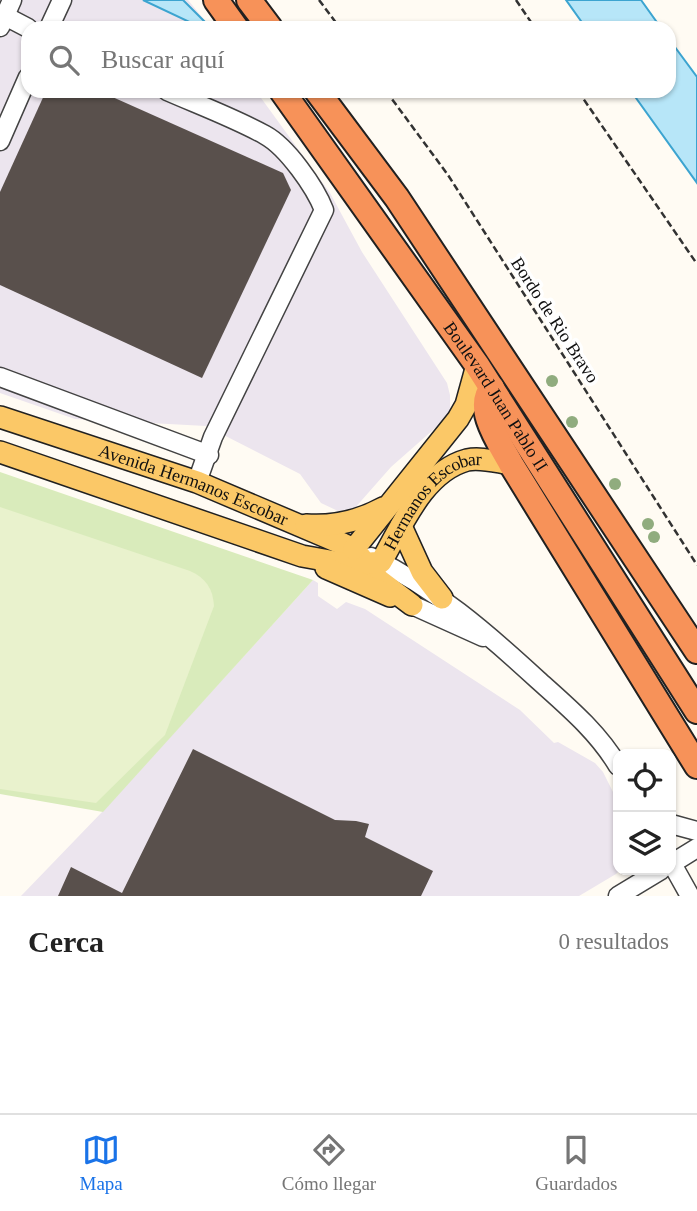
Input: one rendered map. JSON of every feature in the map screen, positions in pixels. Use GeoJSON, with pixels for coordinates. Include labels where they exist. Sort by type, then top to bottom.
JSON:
{"type":"FeatureCollection","features":[{"type":"Feature","properties":{"kind":"highway"},"geometry":{"type":"LineString","coordinates":[[216,0],[231,21]]}},
{"type":"Feature","properties":{"kind":"highway"},"geometry":{"type":"LineString","coordinates":[[249,0],[265,21]]}},
{"type":"Feature","properties":{"kind":"highway","name":"Boulevard Juan Pablo II"},"geometry":{"type":"LineString","coordinates":[[287,98],[477,365],[697,711]]}},
{"type":"Feature","properties":{"kind":"highway","name":"Boulevard Juan Pablo II"},"geometry":{"type":"LineString","coordinates":[[322,98],[397,198],[697,651]]}},
{"type":"Feature","properties":{"kind":"highway"},"geometry":{"type":"LineString","coordinates":[[492,388],[488,393],[486,409],[490,423],[511,464],[697,765]]}},
{"type":"Feature","properties":{"kind":"highway"},"geometry":{"type":"LineString","coordinates":[[632,550],[646,608],[697,688]]}},
{"type":"Feature","properties":{"kind":"main road","name":"Hermanos Escobar"},"geometry":{"type":"LineString","coordinates":[[367,559],[388,505],[458,419],[466,405],[477,365]]}},
{"type":"Feature","properties":{"kind":"main road","name":"Avenida Hermanos Escobar"},"geometry":{"type":"LineString","coordinates":[[0,417],[197,482],[367,559]]}},
{"type":"Feature","properties":{"kind":"main road","name":"Avenida Hermanos Escobar"},"geometry":{"type":"LineString","coordinates":[[0,452],[302,556]]}},
{"type":"Feature","properties":{"kind":"main road","name":"Hermanos Escobar"},"geometry":{"type":"LineString","coordinates":[[367,559],[401,526],[433,482],[452,467],[468,460],[481,459],[511,464]]}},
{"type":"Feature","properties":{"kind":"main road"},"geometry":{"type":"LineString","coordinates":[[294,524],[333,525],[352,521],[388,505]]}},
{"type":"Feature","properties":{"kind":"main road"},"geometry":{"type":"LineString","coordinates":[[401,526],[418,565],[442,598]]}},
{"type":"Feature","properties":{"kind":"main road"},"geometry":{"type":"LineString","coordinates":[[302,556],[331,563],[367,559],[395,594],[412,605]]}},
{"type":"Feature","properties":{"kind":"main road"},"geometry":{"type":"LineString","coordinates":[[302,556],[412,605]]}},
{"type":"Feature","properties":{"kind":"street"},"geometry":{"type":"LineString","coordinates":[[53,21],[62,0]]}},
{"type":"Feature","properties":{"kind":"street"},"geometry":{"type":"LineString","coordinates":[[6,14],[21,24]]}},
{"type":"Feature","properties":{"kind":"street"},"geometry":{"type":"LineString","coordinates":[[0,141],[21,93]]}},
{"type":"Feature","properties":{"kind":"street"},"geometry":{"type":"LineString","coordinates":[[183,98],[268,136],[299,168],[319,197],[324,210],[213,437],[197,482]]}},
{"type":"Feature","properties":{"kind":"street"},"geometry":{"type":"LineString","coordinates":[[0,377],[209,454]]}},
{"type":"Feature","properties":{"kind":"street","name":"Hermanos Escobar"},"geometry":{"type":"LineString","coordinates":[[367,559],[442,598],[496,642],[569,709],[613,758]]}},
{"type":"Feature","properties":{"kind":"street","name":"Hermanos Escobar"},"geometry":{"type":"LineString","coordinates":[[412,605],[496,642]]}},
{"type":"Feature","properties":{"kind":"street"},"geometry":{"type":"LineString","coordinates":[[676,825],[697,831]]}},
{"type":"Feature","properties":{"kind":"street"},"geometry":{"type":"LineString","coordinates":[[676,860],[697,848]]}},
{"type":"Feature","properties":{"kind":"street"},"geometry":{"type":"LineString","coordinates":[[676,872],[687,891]]}},
{"type":"Feature","properties":{"kind":"street"},"geometry":{"type":"LineString","coordinates":[[618,896],[653,875]]}},
{"type":"Feature","properties":{"kind":"path"},"geometry":{"type":"LineString","coordinates":[[319,0],[335,21]]}},
{"type":"Feature","properties":{"kind":"path"},"geometry":{"type":"LineString","coordinates":[[516,0],[530,21]]}},
{"type":"Feature","properties":{"kind":"path","name":"Bordo de Rio Bravo"},"geometry":{"type":"LineString","coordinates":[[391,98],[448,175],[697,565]]}},
{"type":"Feature","properties":{"kind":"path"},"geometry":{"type":"LineString","coordinates":[[583,98],[697,264]]}},
{"type":"Feature","properties":{"kind":"shaded area"},"geometry":{"type":"Polygon","coordinates":[[[0,0],[188,0],[205,21],[21,21],[21,98],[261,98],[330,193],[362,252],[447,383],[450,411],[442,422],[391,467],[354,509],[338,511],[321,503],[300,474],[206,426],[75,419],[0,393],[0,0]]]}},
{"type":"Feature","properties":{"kind":"shaded area"},"geometry":{"type":"Polygon","coordinates":[[[313,580],[318,583],[318,596],[337,609],[346,602],[365,609],[520,710],[554,743],[558,742],[595,763],[613,792],[614,875],[579,896],[21,896],[103,811],[313,580]]]}},
{"type":"Feature","properties":{"kind":"green space"},"geometry":{"type":"Polygon","coordinates":[[[0,472],[313,580],[103,812],[0,794],[0,472]]]}},
{"type":"Feature","properties":{"kind":"green space"},"geometry":{"type":"Polygon","coordinates":[[[0,507],[190,571],[208,585],[212,594],[214,606],[165,735],[96,803],[0,789],[0,507]]]}},
{"type":"Feature","properties":{"kind":"water"},"geometry":{"type":"Polygon","coordinates":[[[143,0],[183,0],[204,21],[187,21],[143,0]]]}},
{"type":"Feature","properties":{"kind":"water"},"geometry":{"type":"Polygon","coordinates":[[[566,0],[641,0],[656,21],[581,21],[566,0]]]}},
{"type":"Feature","properties":{"kind":"water"},"geometry":{"type":"Polygon","coordinates":[[[676,48],[697,77],[697,183],[636,98],[676,98],[676,48]]]}},
{"type":"Feature","properties":{"kind":"building"},"geometry":{"type":"Polygon","coordinates":[[[43,98],[115,98],[283,173],[291,190],[202,378],[0,285],[0,192],[43,98]]]}},
{"type":"Feature","properties":{"kind":"building"},"geometry":{"type":"Polygon","coordinates":[[[193,749],[335,820],[369,824],[365,837],[433,871],[421,896],[58,896],[71,867],[122,893],[193,749]]]}}]}
